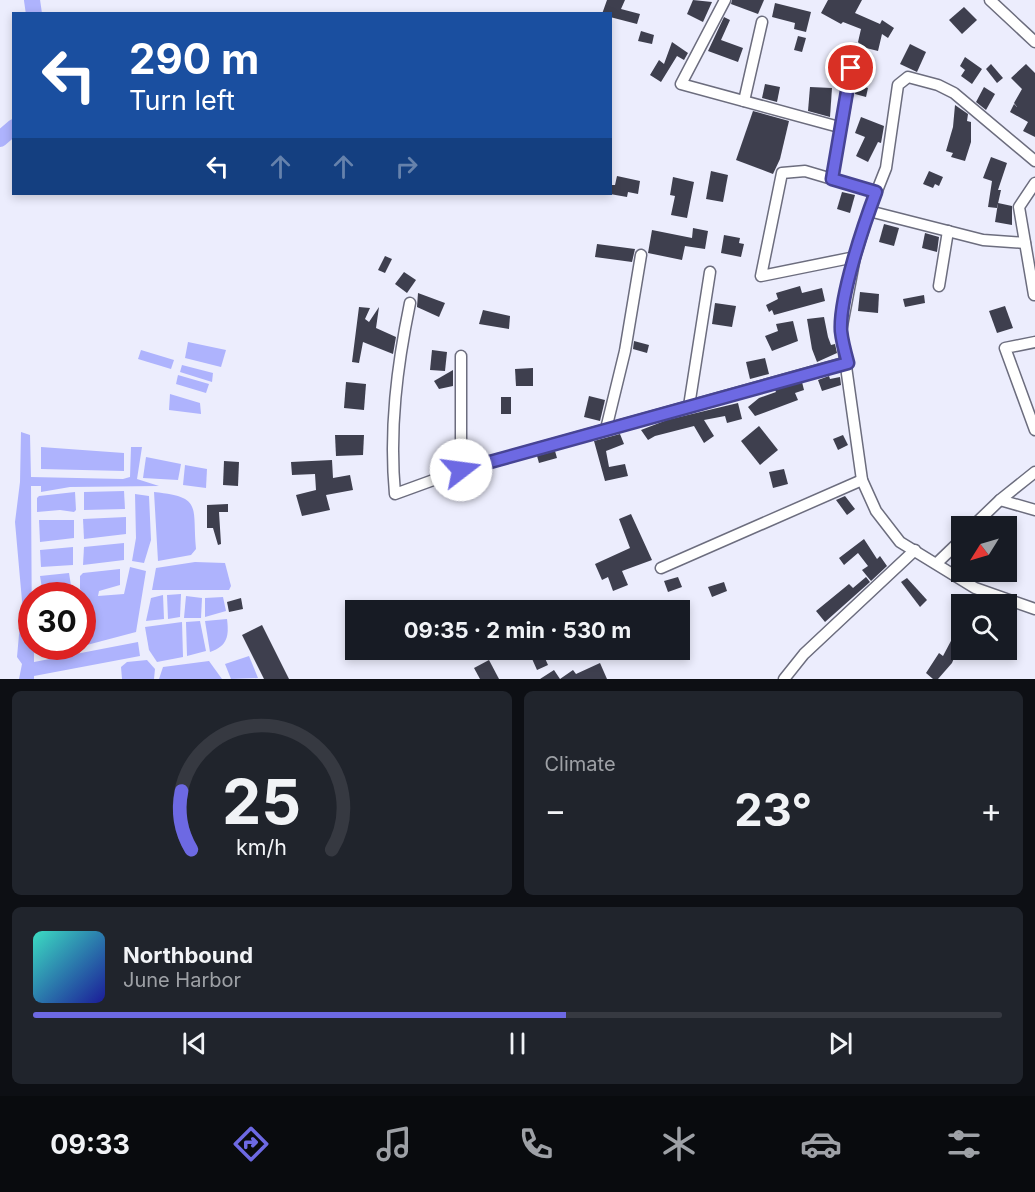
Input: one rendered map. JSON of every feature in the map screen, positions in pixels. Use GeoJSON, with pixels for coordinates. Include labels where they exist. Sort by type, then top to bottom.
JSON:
{"type":"FeatureCollection","features":[{"type":"Feature","properties":{"kind":"street"},"geometry":{"type":"LineString","coordinates":[[990,0],[1035,42]]}},
{"type":"Feature","properties":{"kind":"street"},"geometry":{"type":"LineString","coordinates":[[721,1],[681,84],[839,127]]}},
{"type":"Feature","properties":{"kind":"street"},"geometry":{"type":"LineString","coordinates":[[744,101],[762,22]]}},
{"type":"Feature","properties":{"kind":"street"},"geometry":{"type":"LineString","coordinates":[[832,179],[839,127],[855,49]]}},
{"type":"Feature","properties":{"kind":"street"},"geometry":{"type":"LineString","coordinates":[[1035,161],[954,93],[938,85],[908,77],[898,85],[886,168],[869,211],[855,257],[841,330],[848,363],[862,480],[876,511],[900,542],[975,588],[1035,609]]}},
{"type":"Feature","properties":{"kind":"street"},"geometry":{"type":"LineString","coordinates":[[855,257],[761,276],[782,173],[805,171],[876,192]]}},
{"type":"Feature","properties":{"kind":"street"},"geometry":{"type":"LineString","coordinates":[[1034,295],[1019,207],[1035,183]]}},
{"type":"Feature","properties":{"kind":"street"},"geometry":{"type":"LineString","coordinates":[[869,211],[983,240],[1025,243]]}},
{"type":"Feature","properties":{"kind":"street"},"geometry":{"type":"LineString","coordinates":[[939,286],[948,231]]}},
{"type":"Feature","properties":{"kind":"street"},"geometry":{"type":"LineString","coordinates":[[606,429],[625,351],[641,255]]}},
{"type":"Feature","properties":{"kind":"street"},"geometry":{"type":"LineString","coordinates":[[689,406],[710,272]]}},
{"type":"Feature","properties":{"kind":"street"},"geometry":{"type":"LineString","coordinates":[[410,303],[398,365],[392,459],[395,494],[461,470],[848,363]]}},
{"type":"Feature","properties":{"kind":"street"},"geometry":{"type":"LineString","coordinates":[[1035,342],[1005,348],[1035,430]]}},
{"type":"Feature","properties":{"kind":"street"},"geometry":{"type":"LineString","coordinates":[[461,356],[461,470]]}},
{"type":"Feature","properties":{"kind":"street"},"geometry":{"type":"LineString","coordinates":[[984,516],[1035,472]]}},
{"type":"Feature","properties":{"kind":"street"},"geometry":{"type":"LineString","coordinates":[[662,568],[862,480]]}},
{"type":"Feature","properties":{"kind":"street"},"geometry":{"type":"LineString","coordinates":[[1000,500],[1035,510]]}},
{"type":"Feature","properties":{"kind":"street"},"geometry":{"type":"LineString","coordinates":[[937,563],[951,549]]}},
{"type":"Feature","properties":{"kind":"street"},"geometry":{"type":"LineString","coordinates":[[784,679],[804,654],[915,550]]}},
{"type":"Feature","properties":{"kind":"water"},"geometry":{"type":"Polygon","coordinates":[[[188,342],[226,350],[221,367],[185,358],[188,342]]]}},
{"type":"Feature","properties":{"kind":"water"},"geometry":{"type":"Polygon","coordinates":[[[141,350],[174,360],[171,369],[138,359],[141,350]]]}},
{"type":"Feature","properties":{"kind":"water"},"geometry":{"type":"Polygon","coordinates":[[[182,365],[213,373],[212,382],[180,372],[182,365]]]}},
{"type":"Feature","properties":{"kind":"water"},"geometry":{"type":"Polygon","coordinates":[[[178,375],[209,384],[206,393],[176,384],[178,375]]]}},
{"type":"Feature","properties":{"kind":"water"},"geometry":{"type":"Polygon","coordinates":[[[170,394],[200,403],[201,414],[169,410],[170,394]]]}},
{"type":"Feature","properties":{"kind":"water"},"geometry":{"type":"Polygon","coordinates":[[[21,432],[30,435],[31,477],[123,479],[130,477],[131,447],[142,447],[137,479],[159,486],[70,487],[41,492],[41,486],[31,486],[32,582],[20,582],[15,522],[20,482],[21,432]]]}},
{"type":"Feature","properties":{"kind":"water"},"geometry":{"type":"Polygon","coordinates":[[[41,447],[124,453],[124,471],[41,469],[41,447]]]}},
{"type":"Feature","properties":{"kind":"water"},"geometry":{"type":"Polygon","coordinates":[[[146,457],[181,464],[178,480],[143,478],[146,457]]]}},
{"type":"Feature","properties":{"kind":"water"},"geometry":{"type":"Polygon","coordinates":[[[185,465],[207,469],[206,488],[183,485],[185,465]]]}},
{"type":"Feature","properties":{"kind":"water"},"geometry":{"type":"Polygon","coordinates":[[[124,491],[125,509],[84,510],[84,492],[124,491]]]}},
{"type":"Feature","properties":{"kind":"water"},"geometry":{"type":"Polygon","coordinates":[[[75,492],[76,510],[74,512],[60,510],[37,512],[39,496],[75,492]]]}},
{"type":"Feature","properties":{"kind":"water"},"geometry":{"type":"Polygon","coordinates":[[[154,492],[181,497],[192,506],[196,549],[191,555],[158,561],[154,492]]]}},
{"type":"Feature","properties":{"kind":"water"},"geometry":{"type":"Polygon","coordinates":[[[135,494],[149,496],[151,540],[144,563],[132,561],[136,538],[135,494]]]}},
{"type":"Feature","properties":{"kind":"water"},"geometry":{"type":"Polygon","coordinates":[[[126,517],[126,534],[84,539],[83,519],[126,517]]]}},
{"type":"Feature","properties":{"kind":"water"},"geometry":{"type":"Polygon","coordinates":[[[39,520],[74,520],[74,538],[40,542],[39,520]]]}},
{"type":"Feature","properties":{"kind":"water"},"geometry":{"type":"Polygon","coordinates":[[[124,543],[124,560],[83,565],[84,547],[124,543]]]}},
{"type":"Feature","properties":{"kind":"water"},"geometry":{"type":"Polygon","coordinates":[[[73,547],[73,565],[41,567],[40,550],[73,547]]]}},
{"type":"Feature","properties":{"kind":"water"},"geometry":{"type":"Polygon","coordinates":[[[195,562],[225,563],[231,586],[229,590],[152,590],[156,568],[195,562]]]}},
{"type":"Feature","properties":{"kind":"water"},"geometry":{"type":"Polygon","coordinates":[[[130,567],[146,571],[136,632],[96,643],[96,582],[80,582],[80,576],[83,573],[120,569],[120,585],[99,591],[98,596],[124,594],[130,567]]]}},
{"type":"Feature","properties":{"kind":"water"},"geometry":{"type":"Polygon","coordinates":[[[69,573],[70,582],[41,582],[40,576],[69,573]]]}},
{"type":"Feature","properties":{"kind":"water"},"geometry":{"type":"Polygon","coordinates":[[[181,594],[180,617],[168,619],[167,595],[181,594]]]}},
{"type":"Feature","properties":{"kind":"water"},"geometry":{"type":"Polygon","coordinates":[[[163,595],[164,619],[146,621],[151,598],[163,595]]]}},
{"type":"Feature","properties":{"kind":"water"},"geometry":{"type":"Polygon","coordinates":[[[186,596],[202,598],[201,618],[184,618],[186,596]]]}},
{"type":"Feature","properties":{"kind":"water"},"geometry":{"type":"Polygon","coordinates":[[[223,597],[226,611],[205,617],[205,598],[223,597]]]}},
{"type":"Feature","properties":{"kind":"water"},"geometry":{"type":"Polygon","coordinates":[[[227,619],[228,630],[224,643],[210,652],[205,621],[227,619]]]}},
{"type":"Feature","properties":{"kind":"water"},"geometry":{"type":"Polygon","coordinates":[[[200,621],[206,651],[187,656],[186,622],[200,621]]]}},
{"type":"Feature","properties":{"kind":"water"},"geometry":{"type":"Polygon","coordinates":[[[182,622],[183,657],[157,662],[149,650],[145,627],[182,622]]]}},
{"type":"Feature","properties":{"kind":"water"},"geometry":{"type":"Polygon","coordinates":[[[138,642],[140,656],[34,676],[34,679],[19,679],[22,664],[19,660],[34,660],[34,662],[96,660],[96,650],[138,642]]]}},
{"type":"Feature","properties":{"kind":"water"},"geometry":{"type":"Polygon","coordinates":[[[249,656],[258,678],[231,679],[225,664],[249,656]]]}},
{"type":"Feature","properties":{"kind":"water"},"geometry":{"type":"Polygon","coordinates":[[[147,660],[155,669],[154,679],[122,679],[121,667],[127,662],[147,660]]]}},
{"type":"Feature","properties":{"kind":"water"},"geometry":{"type":"Polygon","coordinates":[[[209,661],[222,679],[159,679],[163,667],[209,661]]]}},
{"type":"Feature","properties":{"kind":"building"},"geometry":{"type":"Polygon","coordinates":[[[607,0],[625,0],[621,9],[640,14],[637,24],[612,18],[612,12],[603,12],[607,0]]]}},
{"type":"Feature","properties":{"kind":"building"},"geometry":{"type":"Polygon","coordinates":[[[693,0],[712,2],[703,22],[687,14],[693,0]]]}},
{"type":"Feature","properties":{"kind":"building"},"geometry":{"type":"Polygon","coordinates":[[[732,0],[764,0],[758,14],[731,4],[732,0]]]}},
{"type":"Feature","properties":{"kind":"building"},"geometry":{"type":"Polygon","coordinates":[[[828,0],[862,0],[855,13],[880,24],[882,20],[894,28],[888,38],[882,34],[878,51],[862,47],[858,42],[861,29],[843,22],[841,24],[821,13],[828,0]]]}},
{"type":"Feature","properties":{"kind":"building"},"geometry":{"type":"Polygon","coordinates":[[[775,3],[811,12],[806,32],[794,29],[795,23],[772,17],[775,3]]]}},
{"type":"Feature","properties":{"kind":"building"},"geometry":{"type":"Polygon","coordinates":[[[964,7],[977,20],[962,34],[949,20],[964,7]]]}},
{"type":"Feature","properties":{"kind":"building"},"geometry":{"type":"Polygon","coordinates":[[[724,17],[730,20],[721,40],[743,48],[738,62],[708,51],[724,17]]]}},
{"type":"Feature","properties":{"kind":"building"},"geometry":{"type":"Polygon","coordinates":[[[641,31],[654,35],[652,44],[638,41],[641,31]]]}},
{"type":"Feature","properties":{"kind":"building"},"geometry":{"type":"Polygon","coordinates":[[[798,36],[806,38],[802,52],[794,50],[798,36]]]}},
{"type":"Feature","properties":{"kind":"building"},"geometry":{"type":"Polygon","coordinates":[[[672,42],[688,53],[684,60],[677,56],[661,82],[650,75],[659,60],[664,64],[672,42]]]}},
{"type":"Feature","properties":{"kind":"building"},"geometry":{"type":"Polygon","coordinates":[[[910,44],[926,52],[917,72],[900,64],[910,44]]]}},
{"type":"Feature","properties":{"kind":"building"},"geometry":{"type":"Polygon","coordinates":[[[965,57],[982,69],[972,84],[961,76],[965,70],[960,66],[965,57]]]}},
{"type":"Feature","properties":{"kind":"building"},"geometry":{"type":"Polygon","coordinates":[[[991,64],[1003,78],[997,83],[986,69],[991,64]]]}},
{"type":"Feature","properties":{"kind":"building"},"geometry":{"type":"Polygon","coordinates":[[[1026,64],[1035,73],[1035,137],[1023,131],[1028,122],[1010,112],[1014,104],[1017,107],[1014,103],[1022,89],[1011,78],[1026,64]]]}},
{"type":"Feature","properties":{"kind":"building"},"geometry":{"type":"Polygon","coordinates":[[[765,84],[780,87],[777,102],[762,98],[765,84]]]}},
{"type":"Feature","properties":{"kind":"building"},"geometry":{"type":"Polygon","coordinates":[[[856,84],[868,88],[866,97],[855,94],[856,84]]]}},
{"type":"Feature","properties":{"kind":"building"},"geometry":{"type":"Polygon","coordinates":[[[810,87],[832,88],[830,117],[808,111],[810,87]]]}},
{"type":"Feature","properties":{"kind":"building"},"geometry":{"type":"Polygon","coordinates":[[[984,87],[995,94],[986,110],[976,102],[984,87]]]}},
{"type":"Feature","properties":{"kind":"building"},"geometry":{"type":"Polygon","coordinates":[[[955,105],[968,114],[967,121],[971,122],[971,142],[965,161],[951,157],[953,153],[946,151],[953,127],[955,105]]]}},
{"type":"Feature","properties":{"kind":"building"},"geometry":{"type":"Polygon","coordinates":[[[753,111],[789,121],[780,159],[773,174],[736,160],[753,111]]]}},
{"type":"Feature","properties":{"kind":"building"},"geometry":{"type":"Polygon","coordinates":[[[861,117],[884,126],[881,143],[878,142],[868,162],[856,156],[865,137],[855,133],[861,117]]]}},
{"type":"Feature","properties":{"kind":"building"},"geometry":{"type":"Polygon","coordinates":[[[991,157],[1007,163],[998,190],[1001,190],[997,208],[988,207],[992,181],[983,178],[991,157]]]}},
{"type":"Feature","properties":{"kind":"building"},"geometry":{"type":"Polygon","coordinates":[[[711,171],[728,175],[723,202],[706,199],[711,171]]]}},
{"type":"Feature","properties":{"kind":"building"},"geometry":{"type":"Polygon","coordinates":[[[929,171],[943,177],[939,186],[935,184],[933,188],[923,184],[929,171]]]}},
{"type":"Feature","properties":{"kind":"building"},"geometry":{"type":"Polygon","coordinates":[[[617,176],[640,181],[638,194],[628,192],[627,197],[612,194],[612,185],[615,185],[617,176]]]}},
{"type":"Feature","properties":{"kind":"building"},"geometry":{"type":"Polygon","coordinates":[[[673,177],[694,182],[687,218],[671,215],[675,196],[670,195],[673,177]]]}},
{"type":"Feature","properties":{"kind":"building"},"geometry":{"type":"Polygon","coordinates":[[[842,192],[855,195],[850,213],[837,209],[842,192]]]}},
{"type":"Feature","properties":{"kind":"building"},"geometry":{"type":"Polygon","coordinates":[[[998,203],[1012,206],[1012,225],[995,222],[998,203]]]}},
{"type":"Feature","properties":{"kind":"building"},"geometry":{"type":"Polygon","coordinates":[[[884,224],[899,228],[894,246],[879,242],[884,224]]]}},
{"type":"Feature","properties":{"kind":"building"},"geometry":{"type":"Polygon","coordinates":[[[693,228],[708,231],[705,249],[685,246],[682,260],[648,253],[652,230],[692,238],[693,228]]]}},
{"type":"Feature","properties":{"kind":"building"},"geometry":{"type":"Polygon","coordinates":[[[925,233],[939,237],[937,252],[922,248],[925,233]]]}},
{"type":"Feature","properties":{"kind":"building"},"geometry":{"type":"Polygon","coordinates":[[[724,235],[740,238],[739,243],[744,244],[741,257],[721,253],[724,235]]]}},
{"type":"Feature","properties":{"kind":"building"},"geometry":{"type":"Polygon","coordinates":[[[597,244],[635,249],[632,262],[595,257],[597,244]]]}},
{"type":"Feature","properties":{"kind":"building"},"geometry":{"type":"Polygon","coordinates":[[[385,256],[392,259],[385,273],[378,270],[385,256]]]}},
{"type":"Feature","properties":{"kind":"building"},"geometry":{"type":"Polygon","coordinates":[[[404,272],[416,280],[407,293],[395,284],[404,272]]]}},
{"type":"Feature","properties":{"kind":"building"},"geometry":{"type":"Polygon","coordinates":[[[800,286],[802,293],[822,288],[825,301],[774,315],[772,310],[769,312],[766,305],[778,299],[776,293],[800,286]]]}},
{"type":"Feature","properties":{"kind":"building"},"geometry":{"type":"Polygon","coordinates":[[[860,292],[879,294],[878,313],[858,311],[860,292]]]}},
{"type":"Feature","properties":{"kind":"building"},"geometry":{"type":"Polygon","coordinates":[[[418,293],[445,303],[439,317],[417,307],[418,293]]]}},
{"type":"Feature","properties":{"kind":"building"},"geometry":{"type":"Polygon","coordinates":[[[924,295],[925,303],[905,307],[903,299],[924,295]]]}},
{"type":"Feature","properties":{"kind":"building"},"geometry":{"type":"Polygon","coordinates":[[[715,303],[736,306],[732,327],[712,324],[715,303]]]}},
{"type":"Feature","properties":{"kind":"building"},"geometry":{"type":"Polygon","coordinates":[[[1005,306],[1013,328],[997,333],[989,311],[1005,306]]]}},
{"type":"Feature","properties":{"kind":"building"},"geometry":{"type":"Polygon","coordinates":[[[359,307],[370,308],[365,319],[369,322],[379,307],[376,328],[396,337],[393,354],[363,342],[359,363],[352,362],[359,307]]]}},
{"type":"Feature","properties":{"kind":"building"},"geometry":{"type":"Polygon","coordinates":[[[483,310],[510,316],[509,329],[479,324],[483,310]]]}},
{"type":"Feature","properties":{"kind":"building"},"geometry":{"type":"Polygon","coordinates":[[[824,317],[828,337],[831,345],[835,344],[837,353],[817,362],[812,349],[807,319],[824,317]]]}},
{"type":"Feature","properties":{"kind":"building"},"geometry":{"type":"Polygon","coordinates":[[[793,321],[798,341],[772,351],[765,336],[778,331],[776,324],[793,321]]]}},
{"type":"Feature","properties":{"kind":"building"},"geometry":{"type":"Polygon","coordinates":[[[634,341],[649,345],[647,353],[633,349],[634,341]]]}},
{"type":"Feature","properties":{"kind":"building"},"geometry":{"type":"Polygon","coordinates":[[[432,350],[447,352],[445,371],[430,370],[432,350]]]}},
{"type":"Feature","properties":{"kind":"building"},"geometry":{"type":"Polygon","coordinates":[[[765,358],[769,374],[750,379],[746,362],[765,358]]]}},
{"type":"Feature","properties":{"kind":"building"},"geometry":{"type":"Polygon","coordinates":[[[533,368],[533,386],[516,386],[515,369],[533,368]]]}},
{"type":"Feature","properties":{"kind":"building"},"geometry":{"type":"Polygon","coordinates":[[[453,370],[453,386],[439,389],[434,381],[453,370]]]}},
{"type":"Feature","properties":{"kind":"building"},"geometry":{"type":"Polygon","coordinates":[[[829,376],[830,379],[840,377],[841,385],[822,391],[818,380],[829,376]]]}},
{"type":"Feature","properties":{"kind":"building"},"geometry":{"type":"Polygon","coordinates":[[[346,382],[366,384],[364,410],[344,408],[346,382]]]}},
{"type":"Feature","properties":{"kind":"building"},"geometry":{"type":"Polygon","coordinates":[[[802,382],[804,390],[795,393],[798,400],[755,416],[748,407],[759,398],[776,392],[775,390],[802,382]]]}},
{"type":"Feature","properties":{"kind":"building"},"geometry":{"type":"Polygon","coordinates":[[[589,396],[605,400],[600,421],[584,417],[589,396]]]}},
{"type":"Feature","properties":{"kind":"building"},"geometry":{"type":"Polygon","coordinates":[[[501,397],[511,397],[511,414],[501,414],[501,397]]]}},
{"type":"Feature","properties":{"kind":"building"},"geometry":{"type":"Polygon","coordinates":[[[738,403],[742,419],[727,423],[725,416],[704,420],[714,436],[704,443],[694,426],[648,440],[641,430],[667,420],[738,403]]]}},
{"type":"Feature","properties":{"kind":"building"},"geometry":{"type":"Polygon","coordinates":[[[759,426],[778,450],[760,465],[741,441],[759,426]]]}},
{"type":"Feature","properties":{"kind":"building"},"geometry":{"type":"Polygon","coordinates":[[[620,434],[624,444],[606,451],[609,467],[625,464],[628,476],[605,481],[594,441],[620,434]]]}},
{"type":"Feature","properties":{"kind":"building"},"geometry":{"type":"Polygon","coordinates":[[[335,435],[364,435],[363,455],[336,456],[335,435]]]}},
{"type":"Feature","properties":{"kind":"building"},"geometry":{"type":"Polygon","coordinates":[[[843,435],[848,445],[838,450],[833,439],[843,435]]]}},
{"type":"Feature","properties":{"kind":"building"},"geometry":{"type":"Polygon","coordinates":[[[555,451],[557,458],[539,463],[537,456],[555,451]]]}},
{"type":"Feature","properties":{"kind":"building"},"geometry":{"type":"Polygon","coordinates":[[[332,460],[333,478],[350,475],[353,490],[326,495],[330,510],[302,516],[296,495],[316,490],[315,474],[292,475],[291,462],[332,460]]]}},
{"type":"Feature","properties":{"kind":"building"},"geometry":{"type":"Polygon","coordinates":[[[224,461],[239,462],[238,486],[223,485],[224,461]]]}},
{"type":"Feature","properties":{"kind":"building"},"geometry":{"type":"Polygon","coordinates":[[[784,469],[788,484],[773,488],[769,472],[784,469]]]}},
{"type":"Feature","properties":{"kind":"building"},"geometry":{"type":"Polygon","coordinates":[[[845,496],[855,509],[847,515],[836,500],[845,496]]]}},
{"type":"Feature","properties":{"kind":"building"},"geometry":{"type":"Polygon","coordinates":[[[228,504],[228,512],[219,512],[221,544],[218,545],[213,528],[207,528],[207,505],[228,504]]]}},
{"type":"Feature","properties":{"kind":"building"},"geometry":{"type":"Polygon","coordinates":[[[631,514],[652,560],[622,571],[628,585],[613,591],[608,577],[602,580],[595,564],[630,548],[619,519],[631,514]]]}},
{"type":"Feature","properties":{"kind":"building"},"geometry":{"type":"Polygon","coordinates":[[[864,539],[877,559],[880,556],[887,566],[871,581],[862,570],[868,566],[858,553],[844,565],[839,558],[864,539]]]}},
{"type":"Feature","properties":{"kind":"building"},"geometry":{"type":"Polygon","coordinates":[[[678,577],[682,587],[668,592],[664,581],[678,577]]]}},
{"type":"Feature","properties":{"kind":"building"},"geometry":{"type":"Polygon","coordinates":[[[866,577],[870,582],[825,622],[816,611],[849,584],[853,588],[866,577]]]}},
{"type":"Feature","properties":{"kind":"building"},"geometry":{"type":"Polygon","coordinates":[[[907,578],[927,600],[920,607],[901,582],[907,578]]]}},
{"type":"Feature","properties":{"kind":"building"},"geometry":{"type":"Polygon","coordinates":[[[724,582],[727,591],[712,597],[708,587],[724,582]]]}},
{"type":"Feature","properties":{"kind":"building"},"geometry":{"type":"Polygon","coordinates":[[[241,598],[243,609],[229,612],[227,602],[241,598]]]}},
{"type":"Feature","properties":{"kind":"building"},"geometry":{"type":"Polygon","coordinates":[[[262,625],[289,679],[264,679],[242,635],[262,625]]]}},
{"type":"Feature","properties":{"kind":"building"},"geometry":{"type":"Polygon","coordinates":[[[951,641],[952,663],[938,679],[933,679],[926,673],[939,653],[943,656],[951,641]]]}},
{"type":"Feature","properties":{"kind":"building"},"geometry":{"type":"Polygon","coordinates":[[[489,660],[499,679],[480,679],[474,668],[489,660]]]}},
{"type":"Feature","properties":{"kind":"building"},"geometry":{"type":"Polygon","coordinates":[[[533,660],[546,660],[548,665],[537,670],[533,660]]]}},
{"type":"Feature","properties":{"kind":"building"},"geometry":{"type":"Polygon","coordinates":[[[600,663],[607,679],[560,679],[573,670],[576,674],[600,663]]]}},
{"type":"Feature","properties":{"kind":"building"},"geometry":{"type":"Polygon","coordinates":[[[554,670],[560,679],[540,679],[554,670]]]}},
{"type":"Feature","properties":{"kind":"waterway"},"geometry":{"type":"LineString","coordinates":[[32,0],[34,12]]}},
{"type":"Feature","properties":{"kind":"waterway"},"geometry":{"type":"LineString","coordinates":[[0,139],[12,129]]}},
{"type":"Feature","properties":{"kind":"route"},"geometry":{"type":"LineString","coordinates":[[461,470],[848,363],[841,330],[843,310],[855,257],[876,192],[832,179],[839,127],[851,68]]}}]}
